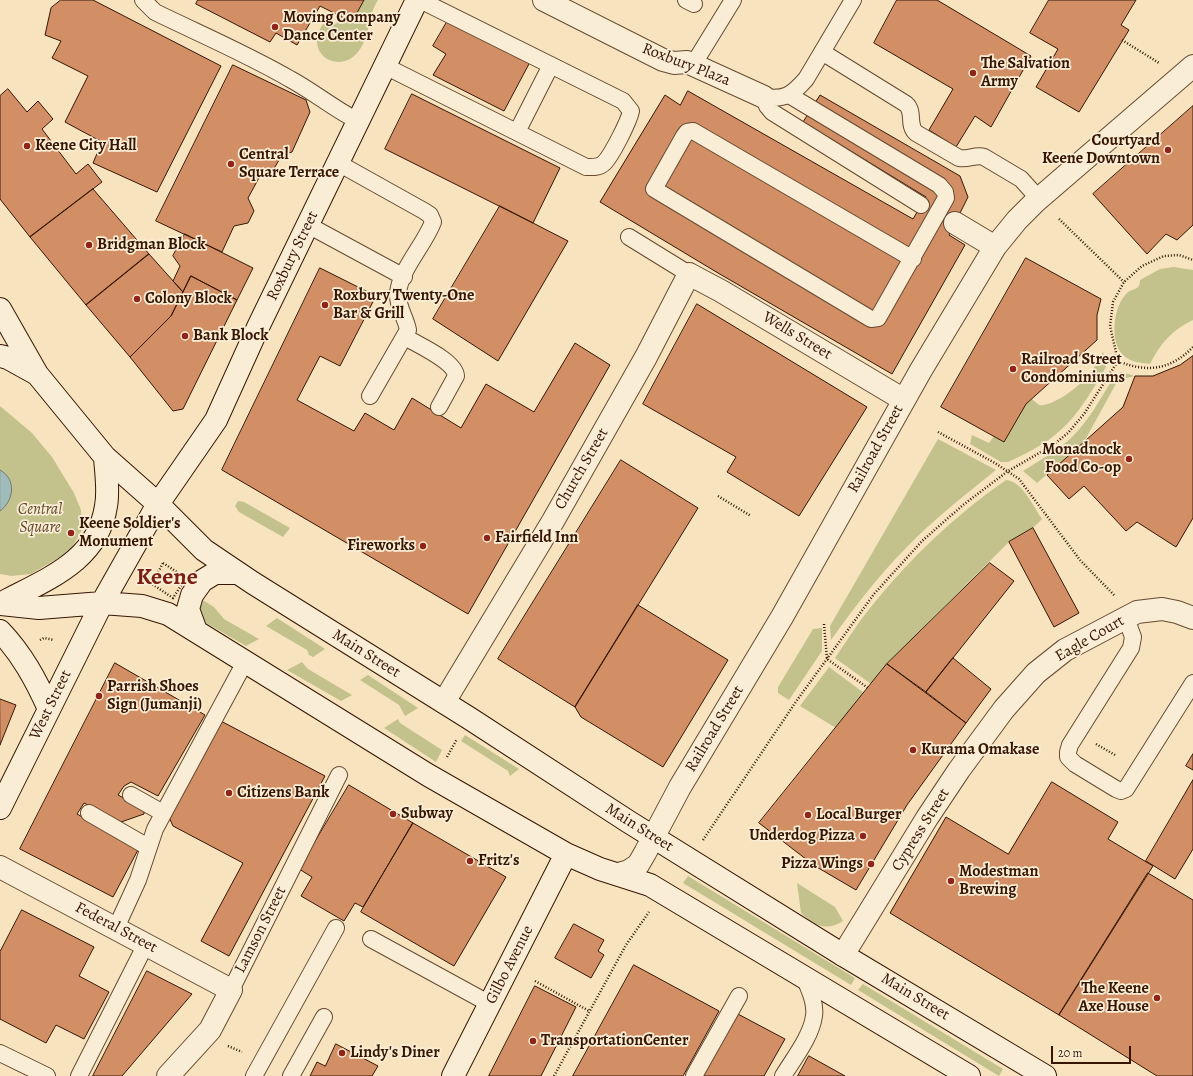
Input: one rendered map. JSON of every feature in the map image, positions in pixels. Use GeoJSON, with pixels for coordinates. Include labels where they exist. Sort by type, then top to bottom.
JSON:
{"type":"FeatureCollection","features":[{"type":"Feature","properties":{"kind":"street","name":"Roxbury Street"},"geometry":{"type":"LineString","coordinates":[[158,504],[216,420],[358,121],[419,0]]}},
{"type":"Feature","properties":{"kind":"street","name":"Roxbury Plaza"},"geometry":{"type":"LineString","coordinates":[[544,0],[663,60],[693,65],[764,97]]}},
{"type":"Feature","properties":{"kind":"street","name":"Railroad Street"},"geometry":{"type":"LineString","coordinates":[[618,874],[629,871],[638,865],[652,837],[782,617],[904,400],[995,247],[1017,220],[1039,199],[1193,66]]}},
{"type":"Feature","properties":{"kind":"street"},"geometry":{"type":"LineString","coordinates":[[955,223],[995,247]]}},
{"type":"Feature","properties":{"kind":"street","name":"Wells Street"},"geometry":{"type":"LineString","coordinates":[[689,274],[904,400]]}},
{"type":"Feature","properties":{"kind":"street","name":"Church Street"},"geometry":{"type":"LineString","coordinates":[[444,702],[552,521],[646,357],[689,274]]}},
{"type":"Feature","properties":{"kind":"street"},"geometry":{"type":"LineString","coordinates":[[0,309],[37,374],[105,457],[158,504],[102,603]]}},
{"type":"Feature","properties":{"kind":"street"},"geometry":{"type":"LineString","coordinates":[[0,356],[8,358],[37,374]]}},
{"type":"Feature","properties":{"kind":"street"},"geometry":{"type":"LineString","coordinates":[[0,604],[65,570],[83,554],[99,531],[106,506],[105,457]]}},
{"type":"Feature","properties":{"kind":"street","name":"Main Street"},"geometry":{"type":"LineString","coordinates":[[158,504],[204,550],[237,573],[444,702],[652,837],[843,955],[1045,1076]]}},
{"type":"Feature","properties":{"kind":"street"},"geometry":{"type":"LineString","coordinates":[[196,631],[188,610],[192,595],[202,581],[214,573],[237,573]]}},
{"type":"Feature","properties":{"kind":"street"},"geometry":{"type":"LineString","coordinates":[[0,604],[39,608],[102,603],[142,606],[168,614],[435,780],[566,854],[655,888],[969,1076]]}},
{"type":"Feature","properties":{"kind":"street","name":"West Street"},"geometry":{"type":"LineString","coordinates":[[0,808],[102,603]]}},
{"type":"Feature","properties":{"kind":"street","name":"Eagle Court"},"geometry":{"type":"LineString","coordinates":[[1004,709],[1036,673],[1065,650],[1137,612],[1162,609],[1177,612],[1193,618]]}},
{"type":"Feature","properties":{"kind":"street"},"geometry":{"type":"LineString","coordinates":[[0,631],[20,655],[37,683],[49,709]]}},
{"type":"Feature","properties":{"kind":"street","name":"Cypress Street"},"geometry":{"type":"LineString","coordinates":[[843,955],[927,818],[1004,709]]}},
{"type":"Feature","properties":{"kind":"street","name":"Gilbo Avenue"},"geometry":{"type":"LineString","coordinates":[[453,1076],[566,854]]}},
{"type":"Feature","properties":{"kind":"street","name":"Federal Street"},"geometry":{"type":"LineString","coordinates":[[0,867],[231,990]]}},
{"type":"Feature","properties":{"kind":"street","name":"Lamson Street"},"geometry":{"type":"LineString","coordinates":[[168,1076],[210,1030],[231,990]]}},
{"type":"Feature","properties":{"kind":"lane"},"geometry":{"type":"LineString","coordinates":[[143,0],[155,12],[271,68],[340,112],[358,121]]}},
{"type":"Feature","properties":{"kind":"lane"},"geometry":{"type":"LineString","coordinates":[[385,66],[586,167],[595,168],[603,164],[630,119],[631,110],[623,101],[419,0]]}},
{"type":"Feature","properties":{"kind":"lane"},"geometry":{"type":"LineString","coordinates":[[693,65],[733,0]]}},
{"type":"Feature","properties":{"kind":"lane"},"geometry":{"type":"LineString","coordinates":[[853,0],[806,79],[789,95],[777,99],[764,97],[767,106],[772,112],[921,205]]}},
{"type":"Feature","properties":{"kind":"lane"},"geometry":{"type":"LineString","coordinates":[[822,52],[906,104],[910,110],[912,128],[916,133],[959,158],[984,157],[1021,180],[1039,199]]}},
{"type":"Feature","properties":{"kind":"lane"},"geometry":{"type":"LineString","coordinates":[[517,132],[551,65]]}},
{"type":"Feature","properties":{"kind":"lane"},"geometry":{"type":"LineString","coordinates":[[789,95],[943,189],[946,198],[913,259],[878,318],[871,320],[656,192],[654,185],[684,136],[687,132],[693,131],[913,259]]}},
{"type":"Feature","properties":{"kind":"lane"},"geometry":{"type":"LineString","coordinates":[[338,164],[430,216],[433,222],[404,277],[398,294],[399,303],[407,322],[408,330],[370,396]]}},
{"type":"Feature","properties":{"kind":"lane"},"geometry":{"type":"LineString","coordinates":[[308,225],[404,277]]}},
{"type":"Feature","properties":{"kind":"lane"},"geometry":{"type":"LineString","coordinates":[[629,237],[689,274]]}},
{"type":"Feature","properties":{"kind":"lane"},"geometry":{"type":"LineString","coordinates":[[405,337],[448,363],[456,371],[456,376],[439,407]]}},
{"type":"Feature","properties":{"kind":"lane"},"geometry":{"type":"LineString","coordinates":[[1126,618],[1133,637],[1131,648],[1070,745],[1068,752],[1072,761],[1116,790],[1121,791],[1126,789],[1193,683]]}},
{"type":"Feature","properties":{"kind":"lane"},"geometry":{"type":"LineString","coordinates":[[116,928],[138,880],[148,847],[163,813],[245,662]]}},
{"type":"Feature","properties":{"kind":"lane","name":"Lamson Street"},"geometry":{"type":"LineString","coordinates":[[231,990],[339,775]]}},
{"type":"Feature","properties":{"kind":"lane"},"geometry":{"type":"LineString","coordinates":[[131,795],[163,813]]}},
{"type":"Feature","properties":{"kind":"lane"},"geometry":{"type":"LineString","coordinates":[[89,813],[148,847]]}},
{"type":"Feature","properties":{"kind":"lane"},"geometry":{"type":"LineString","coordinates":[[254,1076],[336,928]]}},
{"type":"Feature","properties":{"kind":"lane"},"geometry":{"type":"LineString","coordinates":[[371,939],[490,1004]]}},
{"type":"Feature","properties":{"kind":"lane"},"geometry":{"type":"LineString","coordinates":[[79,1076],[146,944]]}},
{"type":"Feature","properties":{"kind":"lane"},"geometry":{"type":"LineString","coordinates":[[783,1076],[808,1034],[814,1015],[812,996],[804,977]]}},
{"type":"Feature","properties":{"kind":"lane"},"geometry":{"type":"LineString","coordinates":[[694,1076],[739,996]]}},
{"type":"Feature","properties":{"kind":"lane"},"geometry":{"type":"LineString","coordinates":[[291,1076],[324,1017]]}},
{"type":"Feature","properties":{"kind":"lane"},"geometry":{"type":"LineString","coordinates":[[0,1053],[47,1076]]}},
{"type":"Feature","properties":{"kind":"path"},"geometry":{"type":"LineString","coordinates":[[1122,40],[1163,65]]}},
{"type":"Feature","properties":{"kind":"path"},"geometry":{"type":"LineString","coordinates":[[1059,219],[1124,282]]}},
{"type":"Feature","properties":{"kind":"path"},"geometry":{"type":"LineString","coordinates":[[698,847],[795,703],[874,594],[922,541],[963,505],[1008,471],[1053,445],[1068,433],[1084,414],[1118,361],[1110,326],[1114,302],[1124,282],[1142,266],[1164,256],[1179,255],[1193,260]]}},
{"type":"Feature","properties":{"kind":"path"},"geometry":{"type":"LineString","coordinates":[[1118,361],[1132,366],[1148,369],[1169,365],[1186,354],[1193,347]]}},
{"type":"Feature","properties":{"kind":"path"},"geometry":{"type":"LineString","coordinates":[[938,432],[1008,471],[1019,479],[1080,560],[1115,596]]}},
{"type":"Feature","properties":{"kind":"path"},"geometry":{"type":"LineString","coordinates":[[718,496],[751,516]]}},
{"type":"Feature","properties":{"kind":"path"},"geometry":{"type":"LineString","coordinates":[[152,584],[163,563]]}},
{"type":"Feature","properties":{"kind":"path"},"geometry":{"type":"LineString","coordinates":[[824,624],[827,659],[868,688]]}},
{"type":"Feature","properties":{"kind":"path"},"geometry":{"type":"LineString","coordinates":[[44,638],[54,640]]}},
{"type":"Feature","properties":{"kind":"path"},"geometry":{"type":"LineString","coordinates":[[445,761],[460,735]]}},
{"type":"Feature","properties":{"kind":"path"},"geometry":{"type":"LineString","coordinates":[[1092,742],[1115,755]]}},
{"type":"Feature","properties":{"kind":"path"},"geometry":{"type":"LineString","coordinates":[[554,1076],[626,945],[643,918]]}},
{"type":"Feature","properties":{"kind":"path"},"geometry":{"type":"LineString","coordinates":[[535,981],[589,1011]]}},
{"type":"Feature","properties":{"kind":"path"},"geometry":{"type":"LineString","coordinates":[[225,1044],[244,1054]]}},
{"type":"Feature","properties":{"kind":"green space"},"geometry":{"type":"Polygon","coordinates":[[[364,0],[378,0],[374,7],[363,44],[359,51],[349,60],[343,62],[331,61],[321,54],[318,49],[317,39],[321,27],[326,19],[336,24],[341,16],[364,0]]]}},
{"type":"Feature","properties":{"kind":"green space"},"geometry":{"type":"Polygon","coordinates":[[[1174,267],[1193,270],[1193,320],[1179,328],[1167,338],[1150,364],[1130,360],[1119,350],[1116,342],[1116,315],[1122,299],[1129,291],[1139,286],[1140,280],[1160,269],[1174,267]]]}},
{"type":"Feature","properties":{"kind":"green space"},"geometry":{"type":"Polygon","coordinates":[[[1103,352],[1106,360],[1106,367],[1077,413],[1056,435],[1027,453],[1008,462],[1001,462],[970,444],[972,435],[989,443],[994,436],[1004,442],[1026,404],[1032,399],[1039,405],[1044,405],[1064,396],[1077,387],[1089,375],[1103,352]]]}},
{"type":"Feature","properties":{"kind":"green space"},"geometry":{"type":"Polygon","coordinates":[[[1121,372],[1135,376],[1118,380],[1084,442],[1037,483],[1023,471],[1056,450],[1073,436],[1090,415],[1115,375],[1121,372]]]}},
{"type":"Feature","properties":{"kind":"green space","name":"Central Square"},"geometry":{"type":"Polygon","coordinates":[[[0,406],[32,433],[52,457],[74,493],[81,510],[82,530],[70,551],[31,574],[11,576],[0,574],[0,406]]]}},
{"type":"Feature","properties":{"kind":"green space"},"geometry":{"type":"Polygon","coordinates":[[[938,439],[996,470],[939,517],[906,548],[867,592],[831,640],[830,626],[938,439]]]}},
{"type":"Feature","properties":{"kind":"green space"},"geometry":{"type":"Polygon","coordinates":[[[1006,480],[1012,481],[1022,489],[1042,519],[1033,528],[1009,542],[887,664],[871,684],[835,658],[870,608],[916,555],[968,508],[1006,480]]]}},
{"type":"Feature","properties":{"kind":"green space"},"geometry":{"type":"Polygon","coordinates":[[[238,501],[244,502],[290,528],[283,537],[239,512],[235,506],[238,501]]]}},
{"type":"Feature","properties":{"kind":"green space"},"geometry":{"type":"Polygon","coordinates":[[[201,599],[214,607],[224,619],[259,639],[246,646],[206,623],[200,616],[198,602],[201,599]]]}},
{"type":"Feature","properties":{"kind":"green space"},"geometry":{"type":"Polygon","coordinates":[[[277,618],[325,649],[313,657],[309,655],[307,650],[266,626],[277,618]]]}},
{"type":"Feature","properties":{"kind":"green space"},"geometry":{"type":"Polygon","coordinates":[[[822,628],[822,651],[789,700],[778,693],[778,687],[813,629],[822,628]]]}},
{"type":"Feature","properties":{"kind":"green space"},"geometry":{"type":"Polygon","coordinates":[[[302,662],[308,669],[352,695],[341,701],[287,670],[302,662]]]}},
{"type":"Feature","properties":{"kind":"green space"},"geometry":{"type":"Polygon","coordinates":[[[829,667],[864,693],[836,728],[800,706],[829,667]]]}},
{"type":"Feature","properties":{"kind":"green space"},"geometry":{"type":"Polygon","coordinates":[[[368,675],[418,708],[405,716],[399,705],[360,680],[368,675]]]}},
{"type":"Feature","properties":{"kind":"green space"},"geometry":{"type":"Polygon","coordinates":[[[398,719],[400,723],[442,750],[436,762],[384,728],[398,719]]]}},
{"type":"Feature","properties":{"kind":"green space"},"geometry":{"type":"Polygon","coordinates":[[[465,735],[519,769],[510,776],[508,771],[461,741],[465,735]]]}},
{"type":"Feature","properties":{"kind":"green space"},"geometry":{"type":"Polygon","coordinates":[[[688,876],[855,978],[851,985],[683,883],[688,876]]]}},
{"type":"Feature","properties":{"kind":"green space"},"geometry":{"type":"Polygon","coordinates":[[[797,883],[835,907],[843,921],[831,926],[820,926],[801,913],[797,883]]]}},
{"type":"Feature","properties":{"kind":"green space"},"geometry":{"type":"Polygon","coordinates":[[[863,984],[1003,1069],[999,1076],[858,990],[863,984]]]}},
{"type":"Feature","properties":{"kind":"water"},"geometry":{"type":"Polygon","coordinates":[[[0,470],[9,479],[12,490],[8,502],[0,511],[0,470]]]}},
{"type":"Feature","properties":{"kind":"building"},"geometry":{"type":"Polygon","coordinates":[[[61,0],[93,0],[221,66],[157,192],[93,163],[102,142],[65,122],[88,76],[52,58],[61,41],[45,35],[51,8],[61,0]]]}},
{"type":"Feature","properties":{"kind":"building","name":"Moving Company Dance Center"},"geometry":{"type":"Polygon","coordinates":[[[198,0],[364,0],[352,22],[320,6],[297,45],[276,33],[270,42],[196,4],[198,0]]]}},
{"type":"Feature","properties":{"kind":"building","name":"The Salvation Army"},"geometry":{"type":"Polygon","coordinates":[[[897,0],[937,0],[1031,56],[991,127],[975,116],[956,147],[929,130],[953,89],[874,43],[897,0]]]}},
{"type":"Feature","properties":{"kind":"building"},"geometry":{"type":"Polygon","coordinates":[[[1049,0],[1136,0],[1121,25],[1129,30],[1079,112],[1036,87],[1058,49],[1030,33],[1049,0]]]}},
{"type":"Feature","properties":{"kind":"building"},"geometry":{"type":"Polygon","coordinates":[[[447,22],[530,62],[504,111],[433,75],[446,54],[433,46],[447,22]]]}},
{"type":"Feature","properties":{"kind":"building","name":"Central Square Terrace"},"geometry":{"type":"Polygon","coordinates":[[[233,65],[306,100],[310,112],[292,152],[282,155],[272,172],[260,176],[248,198],[254,211],[248,223],[234,226],[222,252],[156,221],[233,65]]]}},
{"type":"Feature","properties":{"kind":"building","name":"Keene City Hall"},"geometry":{"type":"Polygon","coordinates":[[[8,89],[27,112],[38,101],[53,119],[42,129],[76,174],[88,164],[102,182],[30,237],[0,199],[0,96],[8,89]]]}},
{"type":"Feature","properties":{"kind":"building"},"geometry":{"type":"Polygon","coordinates":[[[688,91],[913,219],[926,197],[803,122],[820,95],[960,176],[968,197],[949,235],[965,245],[892,374],[718,273],[600,202],[665,95],[680,105],[688,91]]]}},
{"type":"Feature","properties":{"kind":"building"},"geometry":{"type":"Polygon","coordinates":[[[412,94],[560,168],[533,223],[385,149],[412,94]]]}},
{"type":"Feature","properties":{"kind":"building","name":"Courtyard Keene Downtown"},"geometry":{"type":"Polygon","coordinates":[[[1193,106],[1193,225],[1177,240],[1166,234],[1147,254],[1093,194],[1193,106]]]}},
{"type":"Feature","properties":{"kind":"building","name":"Bridgman Block"},"geometry":{"type":"Polygon","coordinates":[[[93,189],[149,254],[86,305],[30,237],[93,189]]]}},
{"type":"Feature","properties":{"kind":"building"},"geometry":{"type":"Polygon","coordinates":[[[500,206],[568,241],[498,361],[433,319],[500,206]]]}},
{"type":"Feature","properties":{"kind":"building"},"geometry":{"type":"Polygon","coordinates":[[[185,234],[253,268],[237,300],[191,276],[183,292],[173,281],[180,266],[173,256],[185,234]]]}},
{"type":"Feature","properties":{"kind":"building","name":"Colony Block"},"geometry":{"type":"Polygon","coordinates":[[[149,254],[183,292],[171,316],[130,357],[86,305],[149,254]]]}},
{"type":"Feature","properties":{"kind":"building","name":"Railroad Street Condominiums"},"geometry":{"type":"Polygon","coordinates":[[[1026,258],[1101,299],[1097,315],[1097,340],[1026,404],[1004,442],[941,407],[1026,258]]]}},
{"type":"Feature","properties":{"kind":"building"},"geometry":{"type":"Polygon","coordinates":[[[320,268],[376,296],[340,366],[320,356],[297,400],[354,431],[365,413],[394,430],[412,398],[461,428],[486,384],[534,412],[575,343],[610,365],[468,614],[222,470],[320,268]]]}},
{"type":"Feature","properties":{"kind":"building","name":"Bank Block"},"geometry":{"type":"Polygon","coordinates":[[[191,276],[237,300],[183,409],[173,411],[130,357],[171,316],[191,276]]]}},
{"type":"Feature","properties":{"kind":"building"},"geometry":{"type":"Polygon","coordinates":[[[697,304],[867,407],[799,516],[727,472],[736,457],[643,404],[697,304]]]}},
{"type":"Feature","properties":{"kind":"building","name":"Monadnock Food Co-op"},"geometry":{"type":"Polygon","coordinates":[[[1193,356],[1193,518],[1176,547],[1137,522],[1126,531],[1084,486],[1069,499],[1047,475],[1123,407],[1135,376],[1153,376],[1180,365],[1193,356]]]}},
{"type":"Feature","properties":{"kind":"building"},"geometry":{"type":"Polygon","coordinates":[[[621,460],[698,508],[575,707],[498,659],[621,460]]]}},
{"type":"Feature","properties":{"kind":"building"},"geometry":{"type":"Polygon","coordinates":[[[1033,528],[1079,613],[1054,627],[1009,542],[1033,528]]]}},
{"type":"Feature","properties":{"kind":"building"},"geometry":{"type":"Polygon","coordinates":[[[990,563],[1014,581],[926,692],[887,664],[990,563]]]}},
{"type":"Feature","properties":{"kind":"building"},"geometry":{"type":"Polygon","coordinates":[[[638,605],[728,660],[663,767],[581,717],[575,707],[638,605]]]}},
{"type":"Feature","properties":{"kind":"building"},"geometry":{"type":"Polygon","coordinates":[[[953,658],[991,689],[966,723],[926,692],[953,658]]]}},
{"type":"Feature","properties":{"kind":"building"},"geometry":{"type":"Polygon","coordinates":[[[115,663],[205,715],[158,796],[131,782],[124,786],[118,795],[144,809],[144,814],[121,822],[84,803],[77,814],[139,848],[113,897],[20,849],[115,663]]]}},
{"type":"Feature","properties":{"kind":"building"},"geometry":{"type":"Polygon","coordinates":[[[887,664],[966,723],[907,805],[856,890],[815,866],[759,823],[887,664]]]}},
{"type":"Feature","properties":{"kind":"building"},"geometry":{"type":"Polygon","coordinates":[[[0,699],[16,705],[0,745],[0,699]]]}},
{"type":"Feature","properties":{"kind":"building"},"geometry":{"type":"Polygon","coordinates":[[[219,720],[325,776],[229,956],[201,941],[243,863],[173,826],[168,815],[219,720]]]}},
{"type":"Feature","properties":{"kind":"building"},"geometry":{"type":"Polygon","coordinates":[[[1193,754],[1193,770],[1186,766],[1193,754]]]}},
{"type":"Feature","properties":{"kind":"building"},"geometry":{"type":"Polygon","coordinates":[[[1193,780],[1193,849],[1175,879],[1146,861],[1193,780]]]}},
{"type":"Feature","properties":{"kind":"building"},"geometry":{"type":"Polygon","coordinates":[[[1052,782],[1118,822],[1108,839],[1153,866],[1059,1015],[890,913],[946,817],[1008,854],[1052,782]]]}},
{"type":"Feature","properties":{"kind":"building"},"geometry":{"type":"Polygon","coordinates":[[[349,785],[413,823],[363,907],[355,903],[344,921],[301,896],[312,877],[299,869],[349,785]]]}},
{"type":"Feature","properties":{"kind":"building"},"geometry":{"type":"Polygon","coordinates":[[[413,823],[506,877],[454,966],[361,912],[413,823]]]}},
{"type":"Feature","properties":{"kind":"building"},"geometry":{"type":"Polygon","coordinates":[[[1148,873],[1193,900],[1193,1076],[1157,1076],[1059,1015],[1148,873]]]}},
{"type":"Feature","properties":{"kind":"building"},"geometry":{"type":"Polygon","coordinates":[[[22,910],[94,947],[79,976],[109,992],[84,1039],[56,1025],[46,1043],[0,1019],[0,952],[22,910]]]}},
{"type":"Feature","properties":{"kind":"building"},"geometry":{"type":"Polygon","coordinates":[[[574,924],[604,940],[598,951],[604,955],[591,978],[555,958],[574,924]]]}},
{"type":"Feature","properties":{"kind":"building"},"geometry":{"type":"Polygon","coordinates":[[[634,965],[719,1011],[683,1076],[573,1076],[634,965]]]}},
{"type":"Feature","properties":{"kind":"building"},"geometry":{"type":"Polygon","coordinates":[[[147,971],[192,994],[122,1076],[93,1076],[147,971]]]}},
{"type":"Feature","properties":{"kind":"building","name":"TransportationCenter"},"geometry":{"type":"Polygon","coordinates":[[[535,986],[576,1007],[541,1076],[489,1076],[535,986]]]}},
{"type":"Feature","properties":{"kind":"building"},"geometry":{"type":"Polygon","coordinates":[[[736,1013],[785,1039],[764,1076],[701,1076],[736,1013]]]}},
{"type":"Feature","properties":{"kind":"building","name":"Lindy's Diner"},"geometry":{"type":"Polygon","coordinates":[[[336,1044],[378,1066],[372,1076],[310,1076],[317,1062],[325,1066],[336,1044]]]}},
{"type":"Feature","properties":{"kind":"building"},"geometry":{"type":"Polygon","coordinates":[[[809,1056],[845,1076],[798,1076],[809,1056]]]}},
{"type":"Feature","properties":{"kind":"place","name":"Moving Company Dance Center"},"geometry":{"type":"Point","coordinates":[275,27]}},
{"type":"Feature","properties":{"kind":"place","name":"The Salvation Army"},"geometry":{"type":"Point","coordinates":[973,73]}},
{"type":"Feature","properties":{"kind":"place","name":"Keene City Hall"},"geometry":{"type":"Point","coordinates":[27,146]}},
{"type":"Feature","properties":{"kind":"place","name":"Courtyard Keene Downtown"},"geometry":{"type":"Point","coordinates":[1168,150]}},
{"type":"Feature","properties":{"kind":"place","name":"Central Square Terrace"},"geometry":{"type":"Point","coordinates":[231,164]}},
{"type":"Feature","properties":{"kind":"place","name":"Bridgman Block"},"geometry":{"type":"Point","coordinates":[89,245]}},
{"type":"Feature","properties":{"kind":"place","name":"Colony Block"},"geometry":{"type":"Point","coordinates":[137,299]}},
{"type":"Feature","properties":{"kind":"place","name":"Roxbury Twenty-One Bar & Grill"},"geometry":{"type":"Point","coordinates":[325,305]}},
{"type":"Feature","properties":{"kind":"place","name":"Bank Block"},"geometry":{"type":"Point","coordinates":[185,336]}},
{"type":"Feature","properties":{"kind":"place","name":"Railroad Street Condominiums"},"geometry":{"type":"Point","coordinates":[1013,369]}},
{"type":"Feature","properties":{"kind":"place","name":"Monadnock Food Co-op"},"geometry":{"type":"Point","coordinates":[1129,459]}},
{"type":"Feature","properties":{"kind":"place","name":"Keene Soldier's Monument"},"geometry":{"type":"Point","coordinates":[71,533]}},
{"type":"Feature","properties":{"kind":"place","name":"Fairfield Inn"},"geometry":{"type":"Point","coordinates":[487,538]}},
{"type":"Feature","properties":{"kind":"place","name":"Fireworks"},"geometry":{"type":"Point","coordinates":[423,546]}},
{"type":"Feature","properties":{"kind":"place","name":"Parrish Shoes Sign (Jumanji)"},"geometry":{"type":"Point","coordinates":[99,696]}},
{"type":"Feature","properties":{"kind":"place","name":"Kurama Omakase"},"geometry":{"type":"Point","coordinates":[913,750]}},
{"type":"Feature","properties":{"kind":"place","name":"Citizens Bank"},"geometry":{"type":"Point","coordinates":[229,793]}},
{"type":"Feature","properties":{"kind":"place","name":"Subway"},"geometry":{"type":"Point","coordinates":[393,814]}},
{"type":"Feature","properties":{"kind":"place","name":"Local Burger"},"geometry":{"type":"Point","coordinates":[808,815]}},
{"type":"Feature","properties":{"kind":"place","name":"Underdog Pizza"},"geometry":{"type":"Point","coordinates":[863,836]}},
{"type":"Feature","properties":{"kind":"place","name":"Fritz's"},"geometry":{"type":"Point","coordinates":[470,861]}},
{"type":"Feature","properties":{"kind":"place","name":"Pizza Wings"},"geometry":{"type":"Point","coordinates":[871,864]}},
{"type":"Feature","properties":{"kind":"place","name":"Modestman Brewing"},"geometry":{"type":"Point","coordinates":[951,881]}},
{"type":"Feature","properties":{"kind":"place","name":"The Keene Axe House"},"geometry":{"type":"Point","coordinates":[1157,998]}},
{"type":"Feature","properties":{"kind":"place","name":"TransportationCenter"},"geometry":{"type":"Point","coordinates":[533,1041]}},
{"type":"Feature","properties":{"kind":"place","name":"Lindy's Diner"},"geometry":{"type":"Point","coordinates":[342,1053]}},
{"type":"Feature","properties":{"kind":"district","name":"Keene"},"geometry":{"type":"Point","coordinates":[167,578]}}]}
